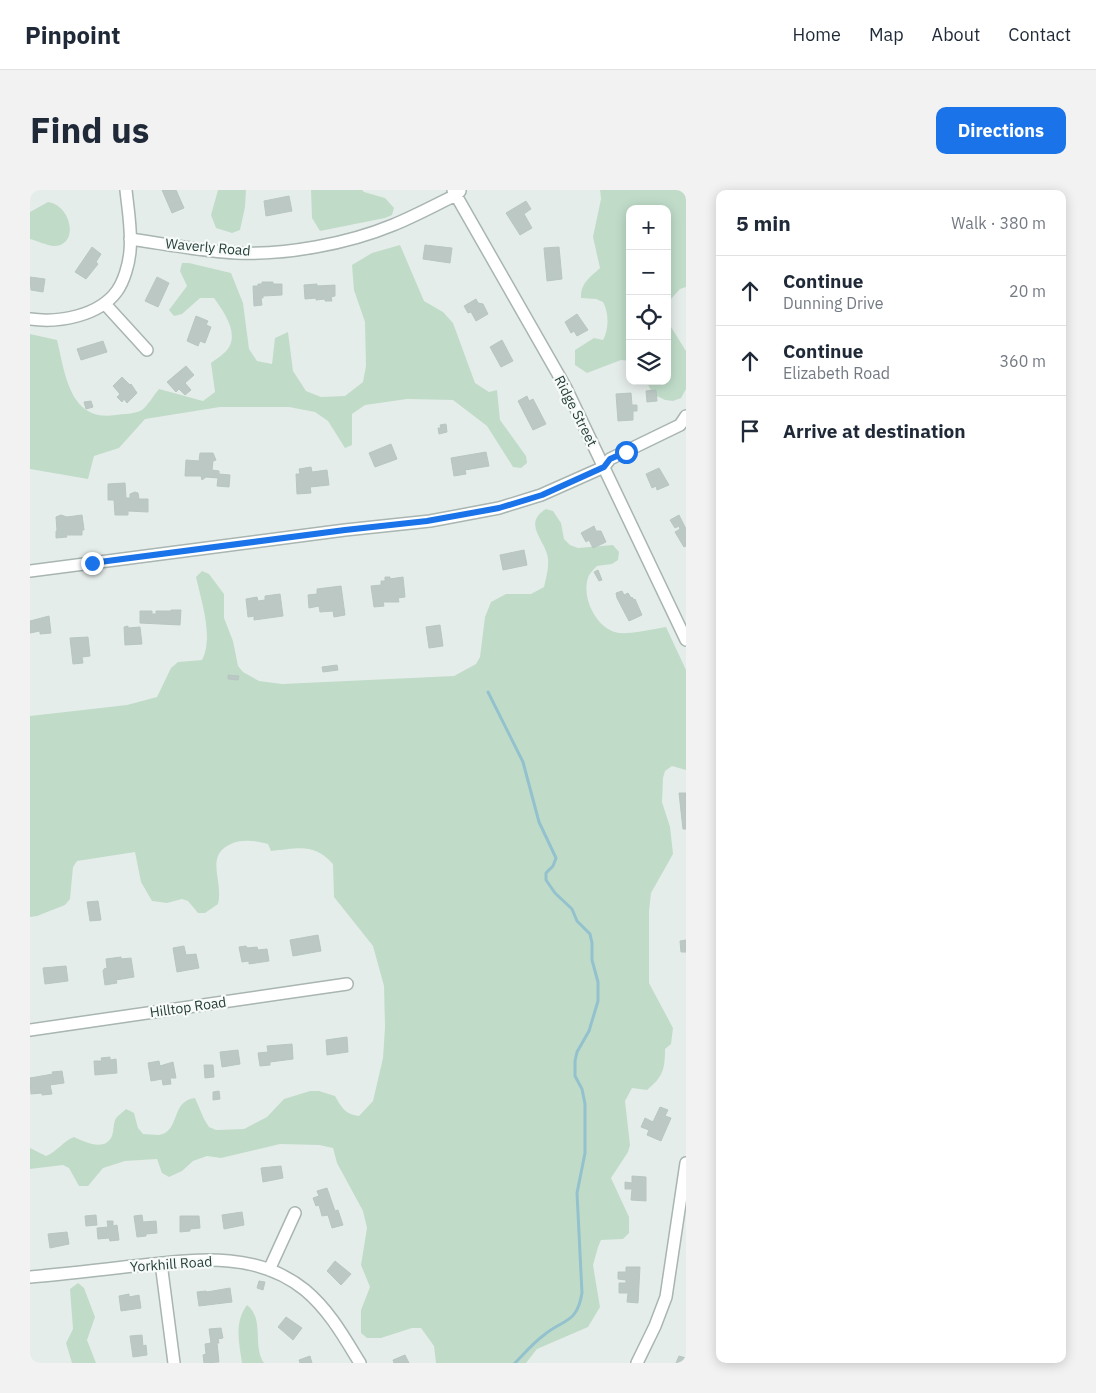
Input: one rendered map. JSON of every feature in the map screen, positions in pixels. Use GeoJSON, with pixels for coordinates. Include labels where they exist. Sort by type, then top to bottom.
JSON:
{"type":"FeatureCollection","features":[{"type":"Feature","properties":{"kind":"street"},"geometry":{"type":"LineString","coordinates":[[30,319],[61,320],[86,313],[105,304],[118,290],[126,270],[130,251],[126,190]]}},
{"type":"Feature","properties":{"kind":"street","name":"Waverly Road"},"geometry":{"type":"LineString","coordinates":[[130,238],[237,253],[300,249],[346,240],[392,225],[457,192]]}},
{"type":"Feature","properties":{"kind":"street","name":"Ridge Street"},"geometry":{"type":"LineString","coordinates":[[457,192],[566,388],[686,640]]}},
{"type":"Feature","properties":{"kind":"street"},"geometry":{"type":"LineString","coordinates":[[105,304],[147,350]]}},
{"type":"Feature","properties":{"kind":"street"},"geometry":{"type":"LineString","coordinates":[[30,572],[438,519],[499,508],[542,495],[604,467],[610,459],[680,426],[686,416]]}},
{"type":"Feature","properties":{"kind":"street","name":"Hilltop Road"},"geometry":{"type":"LineString","coordinates":[[30,1030],[346,984]]}},
{"type":"Feature","properties":{"kind":"street"},"geometry":{"type":"LineString","coordinates":[[637,1363],[655,1326],[666,1297],[686,1163]]}},
{"type":"Feature","properties":{"kind":"street"},"geometry":{"type":"LineString","coordinates":[[269,1270],[295,1213]]}},
{"type":"Feature","properties":{"kind":"street","name":"Yorkhill Road"},"geometry":{"type":"LineString","coordinates":[[30,1277],[198,1259],[244,1262],[280,1274],[305,1290],[333,1319],[360,1363]]}},
{"type":"Feature","properties":{"kind":"street"},"geometry":{"type":"LineString","coordinates":[[161,1263],[174,1363]]}},
{"type":"Feature","properties":{"kind":"green space"},"geometry":{"type":"Polygon","coordinates":[[[218,190],[246,190],[245,207],[240,230],[232,233],[216,228],[211,215],[218,190]]]}},
{"type":"Feature","properties":{"kind":"green space"},"geometry":{"type":"Polygon","coordinates":[[[311,190],[362,190],[385,198],[394,208],[392,215],[385,218],[320,231],[312,218],[311,190]]]}},
{"type":"Feature","properties":{"kind":"green space"},"geometry":{"type":"Polygon","coordinates":[[[600,190],[686,190],[686,287],[680,289],[671,299],[671,205],[626,205],[626,361],[621,360],[587,373],[575,365],[575,350],[594,338],[603,340],[607,326],[607,316],[603,302],[596,299],[581,298],[584,285],[600,268],[593,237],[601,199],[600,190]]]}},
{"type":"Feature","properties":{"kind":"green space"},"geometry":{"type":"Polygon","coordinates":[[[48,202],[56,205],[63,211],[70,226],[67,240],[61,245],[53,246],[30,239],[30,212],[48,202]]]}},
{"type":"Feature","properties":{"kind":"green space"},"geometry":{"type":"Polygon","coordinates":[[[400,245],[424,301],[443,312],[453,323],[475,383],[489,392],[497,390],[500,420],[526,456],[527,463],[521,468],[513,467],[487,426],[453,400],[407,399],[365,405],[352,414],[352,445],[345,448],[328,421],[315,412],[289,407],[220,407],[145,419],[119,448],[94,456],[88,479],[30,469],[30,334],[57,340],[72,392],[79,403],[88,411],[100,415],[136,412],[144,408],[159,389],[203,401],[215,392],[211,363],[227,350],[231,344],[232,337],[226,316],[214,298],[200,298],[182,314],[174,316],[169,310],[187,286],[180,271],[182,263],[189,263],[231,273],[243,303],[249,349],[257,361],[272,364],[275,338],[288,332],[293,371],[306,391],[321,397],[345,396],[363,382],[366,366],[365,322],[354,290],[352,265],[372,253],[400,245]]]}},
{"type":"Feature","properties":{"kind":"green space"},"geometry":{"type":"Polygon","coordinates":[[[671,327],[686,351],[686,389],[681,398],[673,401],[665,400],[653,394],[648,385],[671,385],[671,327]]]}},
{"type":"Feature","properties":{"kind":"green space"},"geometry":{"type":"Polygon","coordinates":[[[546,509],[553,511],[561,523],[564,539],[570,545],[578,548],[613,545],[619,552],[618,560],[612,564],[597,566],[588,578],[586,586],[589,604],[598,620],[605,627],[620,633],[666,627],[686,670],[686,770],[672,766],[665,771],[663,778],[662,802],[670,827],[673,854],[651,893],[649,911],[649,983],[673,1028],[671,1044],[665,1049],[664,1067],[657,1081],[647,1090],[632,1088],[625,1101],[630,1145],[628,1152],[611,1178],[629,1217],[629,1233],[623,1239],[601,1240],[593,1265],[600,1307],[588,1327],[537,1349],[526,1363],[436,1363],[434,1346],[421,1328],[412,1328],[381,1338],[367,1338],[361,1333],[361,1310],[370,1287],[361,1265],[367,1228],[363,1211],[337,1163],[333,1148],[319,1145],[280,1144],[221,1158],[207,1156],[193,1161],[182,1171],[169,1177],[162,1173],[157,1159],[125,1161],[103,1168],[88,1186],[79,1186],[69,1168],[63,1165],[30,1169],[30,1148],[46,1156],[74,1137],[94,1144],[105,1144],[112,1136],[114,1122],[126,1109],[134,1113],[138,1128],[143,1134],[157,1135],[166,1132],[170,1128],[182,1104],[187,1100],[195,1098],[209,1127],[216,1130],[244,1129],[267,1117],[284,1099],[310,1091],[319,1091],[335,1096],[344,1110],[359,1116],[373,1101],[383,1058],[385,1027],[384,986],[373,946],[334,897],[333,864],[319,852],[297,848],[271,851],[268,844],[256,841],[233,843],[224,848],[219,854],[217,861],[218,904],[205,913],[198,913],[188,901],[182,899],[167,903],[152,901],[141,882],[135,852],[77,861],[73,867],[70,899],[65,905],[30,917],[30,716],[127,705],[157,697],[171,668],[178,662],[202,660],[207,641],[207,630],[196,577],[202,571],[209,574],[224,594],[224,618],[233,641],[238,666],[243,672],[259,681],[282,684],[454,676],[476,664],[480,657],[485,617],[491,602],[506,594],[531,594],[544,587],[548,559],[535,527],[539,515],[546,509]]]}},
{"type":"Feature","properties":{"kind":"green space"},"geometry":{"type":"Polygon","coordinates":[[[78,1283],[84,1288],[95,1317],[87,1340],[96,1363],[72,1363],[66,1343],[73,1329],[70,1289],[78,1283]]]}},
{"type":"Feature","properties":{"kind":"green space"},"geometry":{"type":"Polygon","coordinates":[[[247,1305],[256,1318],[259,1349],[264,1363],[242,1363],[238,1333],[240,1318],[247,1305]]]}},
{"type":"Feature","properties":{"kind":"building"},"geometry":{"type":"Polygon","coordinates":[[[162,190],[176,190],[184,208],[172,213],[162,190]]]}},
{"type":"Feature","properties":{"kind":"building"},"geometry":{"type":"Polygon","coordinates":[[[289,196],[292,211],[266,216],[264,201],[289,196]]]}},
{"type":"Feature","properties":{"kind":"building"},"geometry":{"type":"Polygon","coordinates":[[[526,201],[531,209],[524,214],[532,228],[520,235],[506,213],[526,201]]]}},
{"type":"Feature","properties":{"kind":"building"},"geometry":{"type":"Polygon","coordinates":[[[425,245],[452,248],[450,263],[423,259],[425,245]]]}},
{"type":"Feature","properties":{"kind":"building"},"geometry":{"type":"Polygon","coordinates":[[[92,247],[101,254],[96,262],[98,264],[86,279],[75,272],[92,247]]]}},
{"type":"Feature","properties":{"kind":"building"},"geometry":{"type":"Polygon","coordinates":[[[559,247],[562,279],[547,281],[544,248],[559,247]]]}},
{"type":"Feature","properties":{"kind":"building"},"geometry":{"type":"Polygon","coordinates":[[[30,277],[45,279],[43,292],[31,290],[30,277]]]}},
{"type":"Feature","properties":{"kind":"building"},"geometry":{"type":"Polygon","coordinates":[[[157,277],[169,283],[158,307],[145,301],[157,277]]]}},
{"type":"Feature","properties":{"kind":"building"},"geometry":{"type":"Polygon","coordinates":[[[262,282],[282,284],[282,295],[263,296],[261,298],[262,305],[254,306],[253,286],[258,286],[262,282]]]}},
{"type":"Feature","properties":{"kind":"building"},"geometry":{"type":"Polygon","coordinates":[[[317,284],[317,286],[335,285],[335,296],[331,297],[332,301],[325,301],[325,299],[316,300],[316,298],[305,299],[304,285],[317,284]]]}},
{"type":"Feature","properties":{"kind":"building"},"geometry":{"type":"Polygon","coordinates":[[[476,299],[478,303],[483,304],[488,314],[476,321],[471,312],[468,313],[464,306],[476,299]]]}},
{"type":"Feature","properties":{"kind":"building"},"geometry":{"type":"Polygon","coordinates":[[[577,314],[588,330],[577,336],[574,331],[571,333],[565,322],[577,314]]]}},
{"type":"Feature","properties":{"kind":"building"},"geometry":{"type":"Polygon","coordinates":[[[196,316],[208,321],[206,325],[211,327],[205,343],[200,341],[198,346],[187,341],[196,316]]]}},
{"type":"Feature","properties":{"kind":"building"},"geometry":{"type":"Polygon","coordinates":[[[502,340],[513,361],[501,367],[490,347],[502,340]]]}},
{"type":"Feature","properties":{"kind":"building"},"geometry":{"type":"Polygon","coordinates":[[[103,341],[107,352],[81,360],[77,349],[103,341]]]}},
{"type":"Feature","properties":{"kind":"building"},"geometry":{"type":"Polygon","coordinates":[[[186,366],[194,375],[185,383],[191,390],[185,395],[179,389],[176,392],[167,382],[186,366]]]}},
{"type":"Feature","properties":{"kind":"building"},"geometry":{"type":"Polygon","coordinates":[[[122,377],[131,384],[137,393],[127,403],[124,399],[122,402],[117,397],[120,394],[113,386],[122,377]]]}},
{"type":"Feature","properties":{"kind":"building"},"geometry":{"type":"Polygon","coordinates":[[[656,390],[657,401],[647,402],[646,391],[656,390]]]}},
{"type":"Feature","properties":{"kind":"building"},"geometry":{"type":"Polygon","coordinates":[[[631,393],[632,405],[637,405],[637,411],[633,411],[633,420],[618,421],[616,394],[631,393]]]}},
{"type":"Feature","properties":{"kind":"building"},"geometry":{"type":"Polygon","coordinates":[[[527,396],[529,401],[533,399],[546,424],[533,430],[518,401],[527,396]]]}},
{"type":"Feature","properties":{"kind":"building"},"geometry":{"type":"Polygon","coordinates":[[[91,401],[93,407],[86,409],[84,402],[91,401]]]}},
{"type":"Feature","properties":{"kind":"building"},"geometry":{"type":"Polygon","coordinates":[[[446,424],[447,432],[439,434],[438,428],[441,428],[440,425],[446,424]]]}},
{"type":"Feature","properties":{"kind":"building"},"geometry":{"type":"Polygon","coordinates":[[[391,444],[397,459],[375,467],[369,453],[391,444]]]}},
{"type":"Feature","properties":{"kind":"building"},"geometry":{"type":"Polygon","coordinates":[[[486,452],[489,466],[465,470],[466,474],[454,476],[451,458],[486,452]]]}},
{"type":"Feature","properties":{"kind":"building"},"geometry":{"type":"Polygon","coordinates":[[[200,453],[213,453],[216,460],[213,461],[212,470],[219,471],[219,474],[230,475],[229,487],[217,486],[218,478],[206,477],[202,480],[201,476],[185,476],[186,460],[199,461],[200,453]]]}},
{"type":"Feature","properties":{"kind":"building"},"geometry":{"type":"Polygon","coordinates":[[[311,467],[312,472],[327,470],[329,485],[310,487],[311,493],[297,494],[296,474],[300,474],[299,469],[311,467]]]}},
{"type":"Feature","properties":{"kind":"building"},"geometry":{"type":"Polygon","coordinates":[[[659,468],[669,485],[657,490],[656,486],[652,488],[646,474],[659,468]]]}},
{"type":"Feature","properties":{"kind":"building"},"geometry":{"type":"Polygon","coordinates":[[[125,483],[126,498],[130,498],[130,494],[135,492],[138,493],[139,499],[148,499],[148,512],[128,511],[128,515],[115,515],[114,500],[108,500],[108,484],[125,483]]]}},
{"type":"Feature","properties":{"kind":"building"},"geometry":{"type":"Polygon","coordinates":[[[61,515],[67,517],[82,515],[84,530],[82,530],[82,535],[66,535],[67,537],[56,538],[56,517],[61,515]]]}},
{"type":"Feature","properties":{"kind":"building"},"geometry":{"type":"Polygon","coordinates":[[[679,515],[686,529],[686,546],[684,547],[675,532],[680,529],[679,526],[675,528],[670,520],[679,515]]]}},
{"type":"Feature","properties":{"kind":"building"},"geometry":{"type":"Polygon","coordinates":[[[594,526],[596,531],[601,531],[606,542],[593,548],[589,540],[586,542],[581,533],[594,526]]]}},
{"type":"Feature","properties":{"kind":"building"},"geometry":{"type":"Polygon","coordinates":[[[524,550],[527,565],[503,570],[500,555],[524,550]]]}},
{"type":"Feature","properties":{"kind":"building"},"geometry":{"type":"Polygon","coordinates":[[[598,570],[602,580],[599,581],[594,572],[598,570]]]}},
{"type":"Feature","properties":{"kind":"building"},"geometry":{"type":"Polygon","coordinates":[[[385,577],[390,577],[390,579],[403,577],[405,597],[398,598],[399,602],[383,602],[384,606],[374,607],[371,586],[381,585],[381,581],[385,581],[385,577]]]}},
{"type":"Feature","properties":{"kind":"building"},"geometry":{"type":"Polygon","coordinates":[[[341,586],[345,615],[334,617],[333,611],[320,612],[319,606],[309,608],[308,595],[317,594],[317,589],[341,586]]]}},
{"type":"Feature","properties":{"kind":"building"},"geometry":{"type":"Polygon","coordinates":[[[622,591],[624,595],[628,593],[631,598],[635,599],[642,615],[629,621],[617,598],[616,593],[622,591]]]}},
{"type":"Feature","properties":{"kind":"building"},"geometry":{"type":"Polygon","coordinates":[[[280,594],[283,616],[254,620],[254,616],[248,617],[246,599],[257,597],[258,601],[265,600],[265,596],[280,594]]]}},
{"type":"Feature","properties":{"kind":"building"},"geometry":{"type":"Polygon","coordinates":[[[181,610],[180,625],[140,623],[140,611],[152,611],[152,614],[156,614],[156,611],[181,610]]]}},
{"type":"Feature","properties":{"kind":"building"},"geometry":{"type":"Polygon","coordinates":[[[49,616],[51,633],[40,634],[40,631],[30,633],[30,621],[49,616]]]}},
{"type":"Feature","properties":{"kind":"building"},"geometry":{"type":"Polygon","coordinates":[[[440,625],[443,646],[429,648],[426,627],[440,625]]]}},
{"type":"Feature","properties":{"kind":"building"},"geometry":{"type":"Polygon","coordinates":[[[128,626],[128,628],[140,627],[142,644],[125,645],[124,627],[128,626]]]}},
{"type":"Feature","properties":{"kind":"building"},"geometry":{"type":"Polygon","coordinates":[[[88,637],[90,656],[82,657],[83,663],[73,664],[70,638],[88,637]]]}},
{"type":"Feature","properties":{"kind":"building"},"geometry":{"type":"Polygon","coordinates":[[[337,665],[338,670],[323,672],[322,667],[337,665]]]}},
{"type":"Feature","properties":{"kind":"building"},"geometry":{"type":"Polygon","coordinates":[[[228,675],[239,676],[238,680],[228,679],[228,675]]]}},
{"type":"Feature","properties":{"kind":"building"},"geometry":{"type":"Polygon","coordinates":[[[679,793],[686,793],[686,829],[683,829],[679,793]]]}},
{"type":"Feature","properties":{"kind":"building"},"geometry":{"type":"Polygon","coordinates":[[[98,901],[101,920],[90,921],[87,902],[98,901]]]}},
{"type":"Feature","properties":{"kind":"building"},"geometry":{"type":"Polygon","coordinates":[[[318,935],[321,951],[293,956],[290,940],[318,935]]]}},
{"type":"Feature","properties":{"kind":"building"},"geometry":{"type":"Polygon","coordinates":[[[686,940],[686,952],[681,952],[680,941],[686,940]]]}},
{"type":"Feature","properties":{"kind":"building"},"geometry":{"type":"Polygon","coordinates":[[[184,946],[186,955],[196,954],[199,968],[177,972],[173,948],[184,946]]]}},
{"type":"Feature","properties":{"kind":"building"},"geometry":{"type":"Polygon","coordinates":[[[246,946],[247,948],[257,947],[258,950],[267,949],[269,961],[249,964],[249,961],[242,962],[239,947],[246,946]]]}},
{"type":"Feature","properties":{"kind":"building"},"geometry":{"type":"Polygon","coordinates":[[[121,957],[121,959],[131,958],[134,977],[116,980],[117,983],[105,985],[103,971],[107,968],[106,959],[121,957]]]}},
{"type":"Feature","properties":{"kind":"building"},"geometry":{"type":"Polygon","coordinates":[[[66,966],[68,981],[45,984],[43,968],[66,966]]]}},
{"type":"Feature","properties":{"kind":"building"},"geometry":{"type":"Polygon","coordinates":[[[347,1037],[348,1052],[327,1055],[326,1040],[347,1037]]]}},
{"type":"Feature","properties":{"kind":"building"},"geometry":{"type":"Polygon","coordinates":[[[292,1044],[293,1059],[270,1062],[270,1065],[260,1066],[258,1053],[268,1052],[267,1046],[292,1044]]]}},
{"type":"Feature","properties":{"kind":"building"},"geometry":{"type":"Polygon","coordinates":[[[238,1050],[240,1064],[222,1067],[220,1052],[238,1050]]]}},
{"type":"Feature","properties":{"kind":"building"},"geometry":{"type":"Polygon","coordinates":[[[110,1057],[110,1060],[116,1059],[117,1073],[95,1075],[94,1061],[102,1061],[101,1058],[110,1057]]]}},
{"type":"Feature","properties":{"kind":"building"},"geometry":{"type":"Polygon","coordinates":[[[159,1061],[160,1066],[173,1062],[176,1078],[170,1078],[171,1084],[163,1085],[162,1079],[151,1081],[148,1063],[159,1061]]]}},
{"type":"Feature","properties":{"kind":"building"},"geometry":{"type":"Polygon","coordinates":[[[204,1065],[213,1065],[214,1077],[205,1078],[204,1065]]]}},
{"type":"Feature","properties":{"kind":"building"},"geometry":{"type":"Polygon","coordinates":[[[62,1071],[64,1083],[50,1085],[52,1094],[31,1094],[30,1078],[62,1071]]]}},
{"type":"Feature","properties":{"kind":"building"},"geometry":{"type":"Polygon","coordinates":[[[219,1091],[220,1099],[213,1100],[213,1092],[219,1091]]]}},
{"type":"Feature","properties":{"kind":"building"},"geometry":{"type":"Polygon","coordinates":[[[660,1107],[668,1110],[665,1116],[671,1118],[661,1141],[647,1135],[649,1130],[641,1127],[645,1118],[653,1122],[660,1107]]]}},
{"type":"Feature","properties":{"kind":"building"},"geometry":{"type":"Polygon","coordinates":[[[281,1166],[283,1178],[263,1182],[261,1168],[281,1166]]]}},
{"type":"Feature","properties":{"kind":"building"},"geometry":{"type":"Polygon","coordinates":[[[632,1176],[646,1177],[646,1201],[631,1200],[632,1189],[625,1189],[625,1182],[632,1183],[632,1176]]]}},
{"type":"Feature","properties":{"kind":"building"},"geometry":{"type":"Polygon","coordinates":[[[327,1188],[335,1211],[338,1210],[343,1225],[332,1228],[328,1215],[322,1216],[319,1205],[316,1206],[313,1198],[319,1196],[317,1191],[327,1188]]]}},
{"type":"Feature","properties":{"kind":"building"},"geometry":{"type":"Polygon","coordinates":[[[242,1212],[244,1225],[224,1229],[222,1215],[242,1212]]]}},
{"type":"Feature","properties":{"kind":"building"},"geometry":{"type":"Polygon","coordinates":[[[96,1215],[97,1225],[86,1226],[85,1216],[96,1215]]]}},
{"type":"Feature","properties":{"kind":"building"},"geometry":{"type":"Polygon","coordinates":[[[142,1215],[143,1222],[156,1221],[157,1233],[137,1237],[134,1216],[142,1215]]]}},
{"type":"Feature","properties":{"kind":"building"},"geometry":{"type":"Polygon","coordinates":[[[180,1216],[199,1216],[200,1228],[180,1232],[180,1216]]]}},
{"type":"Feature","properties":{"kind":"building"},"geometry":{"type":"Polygon","coordinates":[[[107,1221],[113,1221],[113,1226],[117,1225],[119,1240],[110,1241],[109,1238],[98,1239],[97,1228],[108,1227],[107,1221]]]}},
{"type":"Feature","properties":{"kind":"building"},"geometry":{"type":"Polygon","coordinates":[[[67,1232],[69,1244],[50,1248],[48,1234],[67,1232]]]}},
{"type":"Feature","properties":{"kind":"building"},"geometry":{"type":"Polygon","coordinates":[[[335,1261],[351,1274],[341,1285],[327,1271],[335,1261]]]}},
{"type":"Feature","properties":{"kind":"building"},"geometry":{"type":"Polygon","coordinates":[[[626,1267],[640,1267],[638,1303],[627,1302],[628,1293],[619,1293],[619,1283],[626,1283],[626,1280],[618,1279],[618,1272],[626,1272],[626,1267]]]}},
{"type":"Feature","properties":{"kind":"building"},"geometry":{"type":"Polygon","coordinates":[[[259,1281],[265,1282],[263,1290],[257,1288],[259,1281]]]}},
{"type":"Feature","properties":{"kind":"building"},"geometry":{"type":"Polygon","coordinates":[[[230,1288],[232,1302],[199,1306],[197,1292],[230,1288]]]}},
{"type":"Feature","properties":{"kind":"building"},"geometry":{"type":"Polygon","coordinates":[[[129,1294],[129,1297],[139,1295],[141,1308],[121,1311],[119,1296],[129,1294]]]}},
{"type":"Feature","properties":{"kind":"building"},"geometry":{"type":"Polygon","coordinates":[[[286,1317],[302,1328],[293,1340],[278,1327],[286,1317]]]}},
{"type":"Feature","properties":{"kind":"building"},"geometry":{"type":"Polygon","coordinates":[[[221,1328],[223,1338],[218,1339],[219,1343],[217,1343],[219,1362],[204,1363],[203,1355],[206,1354],[205,1344],[211,1343],[209,1329],[221,1328]]]}},
{"type":"Feature","properties":{"kind":"building"},"geometry":{"type":"Polygon","coordinates":[[[142,1335],[143,1346],[146,1345],[147,1355],[133,1357],[130,1336],[142,1335]]]}},
{"type":"Feature","properties":{"kind":"building"},"geometry":{"type":"Polygon","coordinates":[[[405,1355],[409,1363],[394,1363],[393,1360],[405,1355]]]}},
{"type":"Feature","properties":{"kind":"building"},"geometry":{"type":"Polygon","coordinates":[[[310,1356],[312,1363],[300,1363],[299,1360],[310,1356]]]}},
{"type":"Feature","properties":{"kind":"building"},"geometry":{"type":"Polygon","coordinates":[[[679,1356],[686,1358],[686,1363],[676,1363],[679,1356]]]}},
{"type":"Feature","properties":{"kind":"waterway"},"geometry":{"type":"LineString","coordinates":[[488,692],[523,762],[539,822],[556,858],[553,866],[546,873],[546,880],[555,893],[572,909],[577,921],[590,934],[592,960],[598,982],[598,1001],[589,1031],[577,1052],[575,1061],[575,1076],[582,1089],[585,1104],[585,1153],[577,1193],[582,1293],[580,1303],[573,1316],[540,1338],[515,1363]]}},
{"type":"Feature","properties":{"kind":"route"},"geometry":{"type":"LineString","coordinates":[[92,563],[427,521],[499,508],[542,495],[604,467],[610,459],[626,452]]}}]}
